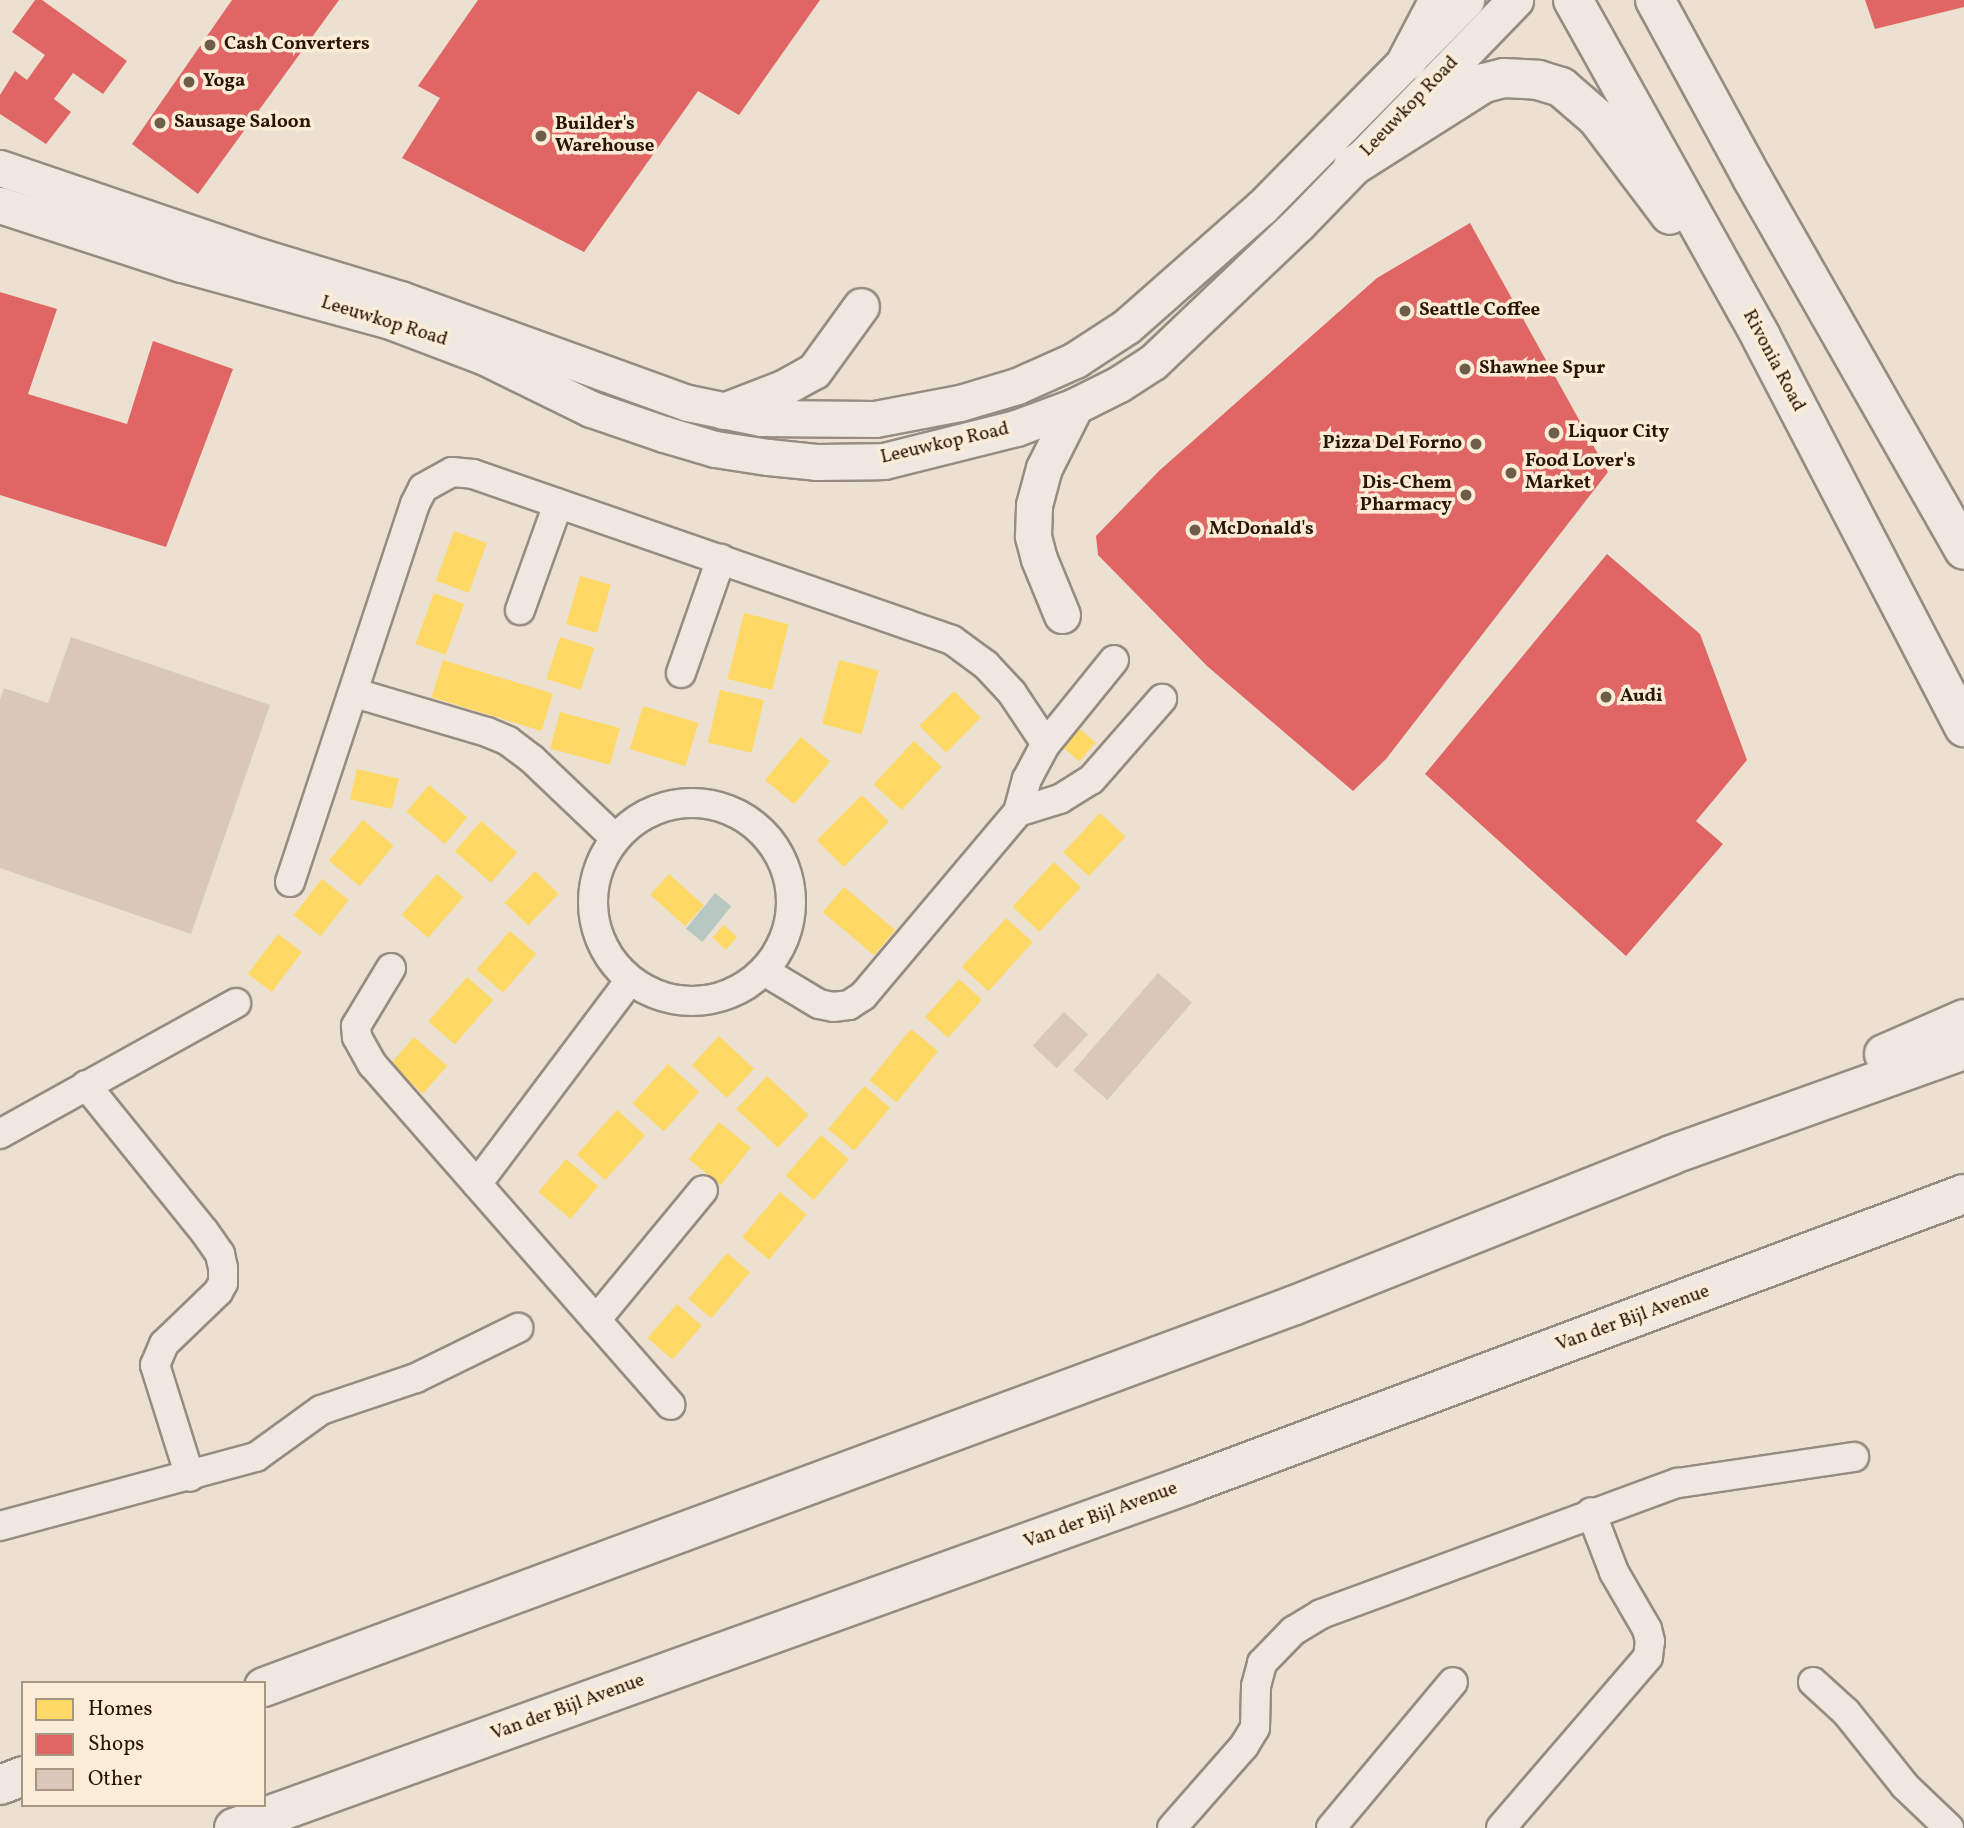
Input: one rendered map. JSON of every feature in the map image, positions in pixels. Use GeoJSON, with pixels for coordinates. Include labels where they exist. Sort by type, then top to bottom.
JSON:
{"type":"FeatureCollection","features":[{"type":"Feature","properties":{"kind":"main road"},"geometry":{"type":"LineString","coordinates":[[1406,61],[1439,0]]}},
{"type":"Feature","properties":{"kind":"main road","name":"Rivonia Road"},"geometry":{"type":"LineString","coordinates":[[1573,0],[1761,337],[1963,725]]}},
{"type":"Feature","properties":{"kind":"main road"},"geometry":{"type":"LineString","coordinates":[[1656,0],[1752,178],[1964,550]]}},
{"type":"Feature","properties":{"kind":"main road"},"geometry":{"type":"LineString","coordinates":[[1353,166],[1484,83],[1504,78],[1538,80],[1561,87],[1597,118],[1761,337]]}},
{"type":"Feature","properties":{"kind":"main road"},"geometry":{"type":"LineString","coordinates":[[1671,1155],[1964,1019]]}},
{"type":"Feature","properties":{"kind":"main road"},"geometry":{"type":"LineString","coordinates":[[266,1686],[1295,1305],[1671,1155],[1964,1050]]}},
{"type":"Feature","properties":{"kind":"main road","name":"Van der Bijl Avenue"},"geometry":{"type":"LineString","coordinates":[[234,1828],[1189,1484],[1964,1194]]}},
{"type":"Feature","properties":{"kind":"main road"},"geometry":{"type":"LineString","coordinates":[[0,1785],[21,1777]]}},
{"type":"Feature","properties":{"kind":"street","name":"Leeuwkop Road"},"geometry":{"type":"LineString","coordinates":[[0,169],[262,257],[400,299],[626,382],[720,412],[761,418],[875,419],[972,399],[1017,386],[1075,360],[1127,326],[1262,207],[1466,0]]}},
{"type":"Feature","properties":{"kind":"street","name":"Leeuwkop Road"},"geometry":{"type":"LineString","coordinates":[[0,205],[182,264],[390,321],[485,357],[591,409],[715,449],[816,463],[884,461],[963,443],[1074,406],[1119,384],[1153,362],[1201,319],[1515,0]]}},
{"type":"Feature","properties":{"kind":"street"},"geometry":{"type":"LineString","coordinates":[[720,412],[783,388],[814,371],[861,306]]}},
{"type":"Feature","properties":{"kind":"street"},"geometry":{"type":"LineString","coordinates":[[1062,615],[1039,559],[1033,536],[1034,505],[1044,468],[1074,406]]}},
{"type":"Feature","properties":{"kind":"street"},"geometry":{"type":"LineString","coordinates":[[290,882],[423,488],[452,472],[474,474],[952,640],[986,665],[1012,693],[1046,744]]}},
{"type":"Feature","properties":{"kind":"street"},"geometry":{"type":"LineString","coordinates":[[520,610],[558,503]]}},
{"type":"Feature","properties":{"kind":"street"},"geometry":{"type":"LineString","coordinates":[[681,673],[721,559]]}},
{"type":"Feature","properties":{"kind":"street"},"geometry":{"type":"LineString","coordinates":[[764,971],[818,1004],[833,1007],[849,1005],[863,996],[1017,813],[1027,779],[1046,744],[1114,660]]}},
{"type":"Feature","properties":{"kind":"street"},"geometry":{"type":"LineString","coordinates":[[355,693],[487,732],[508,741],[533,760],[615,838]]}},
{"type":"Feature","properties":{"kind":"street"},"geometry":{"type":"LineString","coordinates":[[1017,813],[1060,799],[1091,780],[1162,699]]}},
{"type":"Feature","properties":{"kind":"street"},"geometry":{"type":"LineString","coordinates":[[701,803],[731,810],[758,827],[778,852],[790,882],[791,914],[782,944],[764,971],[741,989],[713,999],[684,1001],[655,995],[630,980],[611,961],[598,938],[592,912],[593,886],[601,860],[615,838],[639,817],[669,805],[701,803]]}},
{"type":"Feature","properties":{"kind":"street"},"geometry":{"type":"LineString","coordinates":[[391,968],[360,1015],[356,1026],[357,1038],[372,1064],[670,1405]]}},
{"type":"Feature","properties":{"kind":"street"},"geometry":{"type":"LineString","coordinates":[[477,1184],[630,980]]}},
{"type":"Feature","properties":{"kind":"street"},"geometry":{"type":"LineString","coordinates":[[0,1134],[236,1003]]}},
{"type":"Feature","properties":{"kind":"street"},"geometry":{"type":"LineString","coordinates":[[86,1085],[220,1255],[223,1283],[218,1292],[163,1344],[155,1365],[190,1477]]}},
{"type":"Feature","properties":{"kind":"street"},"geometry":{"type":"LineString","coordinates":[[596,1320],[703,1190]]}},
{"type":"Feature","properties":{"kind":"street"},"geometry":{"type":"LineString","coordinates":[[0,1526],[190,1477],[256,1457],[321,1410],[416,1378],[518,1328]]}},
{"type":"Feature","properties":{"kind":"street"},"geometry":{"type":"LineString","coordinates":[[1172,1828],[1244,1746],[1255,1728],[1256,1686],[1262,1664],[1293,1631],[1321,1614],[1591,1512],[1678,1483],[1854,1457]]}},
{"type":"Feature","properties":{"kind":"street"},"geometry":{"type":"LineString","coordinates":[[1501,1828],[1647,1657],[1650,1641],[1647,1629],[1614,1572],[1591,1512]]}},
{"type":"Feature","properties":{"kind":"street"},"geometry":{"type":"LineString","coordinates":[[1331,1828],[1453,1682]]}},
{"type":"Feature","properties":{"kind":"street"},"geometry":{"type":"LineString","coordinates":[[1813,1682],[1846,1712],[1933,1823]]}},
{"type":"Feature","properties":{"kind":"shaded area"},"geometry":{"type":"Polygon","coordinates":[[[715,893],[731,906],[702,942],[686,929],[715,893]]]}},
{"type":"Feature","properties":{"kind":"building: Homes"},"geometry":{"type":"Polygon","coordinates":[[[454,531],[487,543],[469,593],[436,581],[454,531]]]}},
{"type":"Feature","properties":{"kind":"building: Homes"},"geometry":{"type":"Polygon","coordinates":[[[580,576],[611,585],[597,633],[566,624],[580,576]]]}},
{"type":"Feature","properties":{"kind":"building: Homes"},"geometry":{"type":"Polygon","coordinates":[[[434,593],[464,604],[446,655],[416,644],[434,593]]]}},
{"type":"Feature","properties":{"kind":"building: Homes"},"geometry":{"type":"Polygon","coordinates":[[[744,613],[789,624],[772,690],[728,679],[744,613]]]}},
{"type":"Feature","properties":{"kind":"building: Homes"},"geometry":{"type":"Polygon","coordinates":[[[560,637],[594,648],[581,690],[546,679],[560,637]]]}},
{"type":"Feature","properties":{"kind":"building: Homes"},"geometry":{"type":"Polygon","coordinates":[[[443,660],[553,694],[542,731],[432,697],[443,660]]]}},
{"type":"Feature","properties":{"kind":"building: Homes"},"geometry":{"type":"Polygon","coordinates":[[[839,660],[879,671],[862,734],[822,724],[839,660]]]}},
{"type":"Feature","properties":{"kind":"building: Homes"},"geometry":{"type":"Polygon","coordinates":[[[720,690],[764,700],[752,753],[708,743],[720,690]]]}},
{"type":"Feature","properties":{"kind":"building: Homes"},"geometry":{"type":"Polygon","coordinates":[[[954,691],[981,718],[946,753],[919,726],[954,691]]]}},
{"type":"Feature","properties":{"kind":"building: Homes"},"geometry":{"type":"Polygon","coordinates":[[[643,706],[698,723],[685,766],[630,749],[643,706]]]}},
{"type":"Feature","properties":{"kind":"building: Homes"},"geometry":{"type":"Polygon","coordinates":[[[560,712],[620,728],[610,765],[550,749],[560,712]]]}},
{"type":"Feature","properties":{"kind":"building: Homes"},"geometry":{"type":"Polygon","coordinates":[[[1073,723],[1096,743],[1079,762],[1057,742],[1073,723]]]}},
{"type":"Feature","properties":{"kind":"building: Homes"},"geometry":{"type":"Polygon","coordinates":[[[801,737],[830,761],[794,804],[765,780],[801,737]]]}},
{"type":"Feature","properties":{"kind":"building: Homes"},"geometry":{"type":"Polygon","coordinates":[[[914,741],[942,767],[902,810],[874,784],[914,741]]]}},
{"type":"Feature","properties":{"kind":"building: Homes"},"geometry":{"type":"Polygon","coordinates":[[[357,769],[399,779],[392,809],[350,799],[357,769]]]}},
{"type":"Feature","properties":{"kind":"building: Homes"},"geometry":{"type":"Polygon","coordinates":[[[429,785],[467,817],[445,844],[407,812],[429,785]]]}},
{"type":"Feature","properties":{"kind":"building: Homes"},"geometry":{"type":"Polygon","coordinates":[[[862,795],[889,822],[844,867],[817,840],[862,795]]]}},
{"type":"Feature","properties":{"kind":"building: Homes"},"geometry":{"type":"Polygon","coordinates":[[[1100,813],[1126,837],[1089,876],[1063,852],[1100,813]]]}},
{"type":"Feature","properties":{"kind":"building: Homes"},"geometry":{"type":"Polygon","coordinates":[[[363,820],[394,846],[360,886],[329,861],[363,820]]]}},
{"type":"Feature","properties":{"kind":"building: Homes"},"geometry":{"type":"Polygon","coordinates":[[[481,821],[517,852],[491,883],[455,851],[481,821]]]}},
{"type":"Feature","properties":{"kind":"building: Homes"},"geometry":{"type":"Polygon","coordinates":[[[1054,862],[1081,887],[1039,932],[1012,907],[1054,862]]]}},
{"type":"Feature","properties":{"kind":"building: Homes"},"geometry":{"type":"Polygon","coordinates":[[[535,871],[559,894],[528,926],[504,903],[535,871]]]}},
{"type":"Feature","properties":{"kind":"building: Homes"},"geometry":{"type":"Polygon","coordinates":[[[437,874],[463,897],[428,938],[402,915],[437,874]]]}},
{"type":"Feature","properties":{"kind":"building: Homes"},"geometry":{"type":"Polygon","coordinates":[[[669,874],[704,905],[685,926],[650,895],[669,874]]]}},
{"type":"Feature","properties":{"kind":"building: Homes"},"geometry":{"type":"Polygon","coordinates":[[[322,879],[349,900],[320,936],[294,915],[322,879]]]}},
{"type":"Feature","properties":{"kind":"building: Homes"},"geometry":{"type":"Polygon","coordinates":[[[844,887],[895,930],[874,955],[823,912],[844,887]]]}},
{"type":"Feature","properties":{"kind":"building: Homes"},"geometry":{"type":"Polygon","coordinates":[[[1006,918],[1033,942],[989,991],[962,967],[1006,918]]]}},
{"type":"Feature","properties":{"kind":"building: Homes"},"geometry":{"type":"Polygon","coordinates":[[[724,925],[737,937],[726,950],[712,937],[724,925]]]}},
{"type":"Feature","properties":{"kind":"building: Homes"},"geometry":{"type":"Polygon","coordinates":[[[510,931],[536,954],[503,992],[477,969],[510,931]]]}},
{"type":"Feature","properties":{"kind":"building: Homes"},"geometry":{"type":"Polygon","coordinates":[[[278,934],[302,952],[272,992],[248,974],[278,934]]]}},
{"type":"Feature","properties":{"kind":"building: Homes"},"geometry":{"type":"Polygon","coordinates":[[[467,977],[493,1000],[455,1044],[428,1022],[467,977]]]}},
{"type":"Feature","properties":{"kind":"building: Homes"},"geometry":{"type":"Polygon","coordinates":[[[959,979],[982,1000],[948,1038],[925,1017],[959,979]]]}},
{"type":"Feature","properties":{"kind":"building: Homes"},"geometry":{"type":"Polygon","coordinates":[[[911,1029],[938,1051],[897,1102],[869,1080],[911,1029]]]}},
{"type":"Feature","properties":{"kind":"building: Homes"},"geometry":{"type":"Polygon","coordinates":[[[719,1036],[754,1069],[727,1098],[692,1065],[719,1036]]]}},
{"type":"Feature","properties":{"kind":"building: Homes"},"geometry":{"type":"Polygon","coordinates":[[[414,1037],[447,1066],[423,1094],[390,1065],[414,1037]]]}},
{"type":"Feature","properties":{"kind":"building: Homes"},"geometry":{"type":"Polygon","coordinates":[[[668,1064],[699,1092],[664,1131],[633,1103],[668,1064]]]}},
{"type":"Feature","properties":{"kind":"building: Homes"},"geometry":{"type":"Polygon","coordinates":[[[767,1076],[809,1115],[778,1148],[736,1109],[767,1076]]]}},
{"type":"Feature","properties":{"kind":"building: Homes"},"geometry":{"type":"Polygon","coordinates":[[[864,1086],[890,1108],[854,1151],[828,1129],[864,1086]]]}},
{"type":"Feature","properties":{"kind":"building: Homes"},"geometry":{"type":"Polygon","coordinates":[[[617,1110],[645,1135],[605,1180],[577,1155],[617,1110]]]}},
{"type":"Feature","properties":{"kind":"building: Homes"},"geometry":{"type":"Polygon","coordinates":[[[719,1122],[751,1148],[721,1185],[689,1159],[719,1122]]]}},
{"type":"Feature","properties":{"kind":"building: Homes"},"geometry":{"type":"Polygon","coordinates":[[[821,1135],[849,1159],[813,1200],[786,1176],[821,1135]]]}},
{"type":"Feature","properties":{"kind":"building: Homes"},"geometry":{"type":"Polygon","coordinates":[[[566,1159],[598,1186],[571,1219],[538,1192],[566,1159]]]}},
{"type":"Feature","properties":{"kind":"building: Homes"},"geometry":{"type":"Polygon","coordinates":[[[780,1192],[807,1214],[769,1260],[742,1237],[780,1192]]]}},
{"type":"Feature","properties":{"kind":"building: Homes"},"geometry":{"type":"Polygon","coordinates":[[[727,1253],[750,1272],[711,1318],[688,1299],[727,1253]]]}},
{"type":"Feature","properties":{"kind":"building: Homes"},"geometry":{"type":"Polygon","coordinates":[[[677,1304],[702,1326],[672,1360],[647,1338],[677,1304]]]}},
{"type":"Feature","properties":{"kind":"building: Shops"},"geometry":{"type":"Polygon","coordinates":[[[35,0],[42,0],[127,61],[103,94],[73,73],[54,99],[71,112],[46,144],[0,114],[0,95],[15,71],[27,80],[45,55],[12,32],[35,0]]]}},
{"type":"Feature","properties":{"kind":"building: Shops"},"geometry":{"type":"Polygon","coordinates":[[[232,0],[339,0],[198,194],[132,144],[232,0]]]}},
{"type":"Feature","properties":{"kind":"building: Shops","name":"Builder's Warehouse"},"geometry":{"type":"Polygon","coordinates":[[[478,0],[820,0],[739,115],[698,91],[584,252],[402,158],[440,98],[418,86],[478,0]]]}},
{"type":"Feature","properties":{"kind":"building: Shops"},"geometry":{"type":"Polygon","coordinates":[[[1865,0],[1964,0],[1964,7],[1875,29],[1865,0]]]}},
{"type":"Feature","properties":{"kind":"building: Shops"},"geometry":{"type":"Polygon","coordinates":[[[1470,223],[1608,472],[1386,759],[1353,791],[1207,666],[1098,555],[1096,536],[1160,470],[1377,278],[1470,223]]]}},
{"type":"Feature","properties":{"kind":"building: Shops"},"geometry":{"type":"Polygon","coordinates":[[[0,292],[57,309],[28,394],[127,424],[153,341],[233,369],[166,547],[0,495],[0,292]]]}},
{"type":"Feature","properties":{"kind":"building: Shops","name":"Audi"},"geometry":{"type":"Polygon","coordinates":[[[1607,554],[1700,634],[1747,760],[1696,821],[1723,844],[1626,956],[1425,774],[1607,554]]]}},
{"type":"Feature","properties":{"kind":"building: Other"},"geometry":{"type":"Polygon","coordinates":[[[71,637],[270,705],[191,934],[0,868],[0,700],[4,688],[48,703],[71,637]]]}},
{"type":"Feature","properties":{"kind":"building: Other"},"geometry":{"type":"Polygon","coordinates":[[[1158,973],[1192,1003],[1107,1100],[1073,1070],[1158,973]]]}},
{"type":"Feature","properties":{"kind":"building: Other"},"geometry":{"type":"Polygon","coordinates":[[[1064,1012],[1088,1035],[1057,1068],[1033,1046],[1064,1012]]]}},
{"type":"Feature","properties":{"kind":"place","name":"Cash Converters"},"geometry":{"type":"Point","coordinates":[210,45]}},
{"type":"Feature","properties":{"kind":"place","name":"Yoga"},"geometry":{"type":"Point","coordinates":[189,82]}},
{"type":"Feature","properties":{"kind":"place","name":"Sausage Saloon"},"geometry":{"type":"Point","coordinates":[160,123]}},
{"type":"Feature","properties":{"kind":"place","name":"Builder's Warehouse"},"geometry":{"type":"Point","coordinates":[541,136]}},
{"type":"Feature","properties":{"kind":"place","name":"Seattle Coffee"},"geometry":{"type":"Point","coordinates":[1405,311]}},
{"type":"Feature","properties":{"kind":"place","name":"Shawnee Spur"},"geometry":{"type":"Point","coordinates":[1465,369]}},
{"type":"Feature","properties":{"kind":"place","name":"Liquor City"},"geometry":{"type":"Point","coordinates":[1554,433]}},
{"type":"Feature","properties":{"kind":"place","name":"Pizza Del Forno"},"geometry":{"type":"Point","coordinates":[1476,444]}},
{"type":"Feature","properties":{"kind":"place","name":"Food Lover's Market"},"geometry":{"type":"Point","coordinates":[1511,473]}},
{"type":"Feature","properties":{"kind":"place","name":"Dis-Chem Pharmacy"},"geometry":{"type":"Point","coordinates":[1466,495]}},
{"type":"Feature","properties":{"kind":"place","name":"McDonald's"},"geometry":{"type":"Point","coordinates":[1195,530]}},
{"type":"Feature","properties":{"kind":"place","name":"Audi"},"geometry":{"type":"Point","coordinates":[1606,697]}}]}
